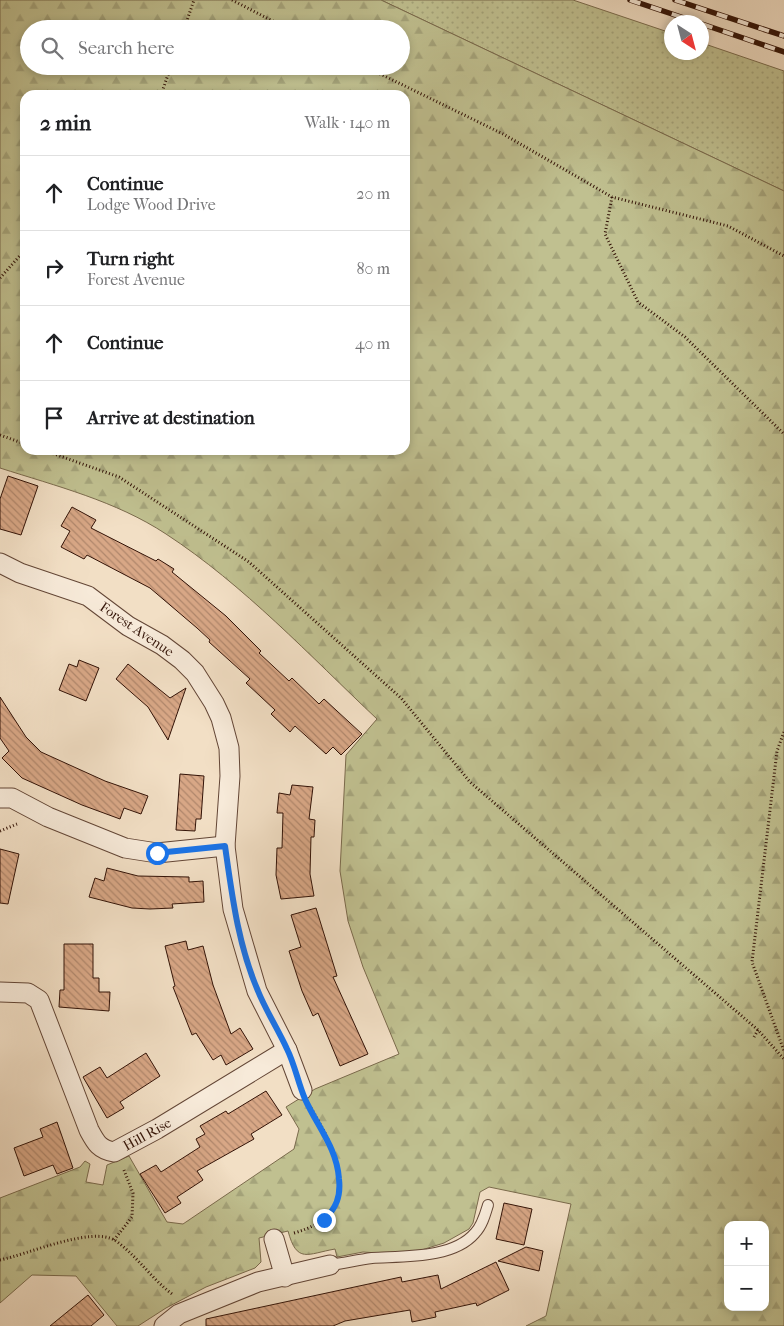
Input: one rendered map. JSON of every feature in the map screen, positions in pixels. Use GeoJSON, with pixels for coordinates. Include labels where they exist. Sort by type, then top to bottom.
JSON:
{"type":"FeatureCollection","features":[{"type":"Feature","properties":{"kind":"street","name":"Forest Avenue"},"geometry":{"type":"LineString","coordinates":[[0,563],[20,573],[88,596],[128,626],[162,645],[182,660],[195,674],[222,718],[229,748],[230,776],[225,846],[234,909],[245,954],[257,991],[287,1050],[302,1090]]}},
{"type":"Feature","properties":{"kind":"street"},"geometry":{"type":"LineString","coordinates":[[0,798],[12,798],[48,817],[125,848],[157,853],[225,846]]}},
{"type":"Feature","properties":{"kind":"street","name":"Hill Rise"},"geometry":{"type":"LineString","coordinates":[[0,992],[28,993],[39,1000],[89,1130],[102,1150],[114,1152],[158,1129],[287,1050]]}},
{"type":"Feature","properties":{"kind":"street"},"geometry":{"type":"LineString","coordinates":[[274,1239],[285,1277]]}},
{"type":"Feature","properties":{"kind":"street"},"geometry":{"type":"LineString","coordinates":[[164,1326],[179,1314],[258,1282],[330,1265]]}},
{"type":"Feature","properties":{"kind":"lane"},"geometry":{"type":"LineString","coordinates":[[330,1265],[364,1259],[415,1257],[442,1251],[466,1242],[475,1234],[488,1206]]}},
{"type":"Feature","properties":{"kind":"path"},"geometry":{"type":"LineString","coordinates":[[187,20],[194,0]]}},
{"type":"Feature","properties":{"kind":"path"},"geometry":{"type":"LineString","coordinates":[[232,0],[271,20]]}},
{"type":"Feature","properties":{"kind":"path"},"geometry":{"type":"LineString","coordinates":[[163,90],[168,75]]}},
{"type":"Feature","properties":{"kind":"path"},"geometry":{"type":"LineString","coordinates":[[382,75],[503,134],[612,197],[728,226],[784,256]]}},
{"type":"Feature","properties":{"kind":"path"},"geometry":{"type":"LineString","coordinates":[[612,197],[605,234],[638,302],[685,337],[784,434]]}},
{"type":"Feature","properties":{"kind":"path"},"geometry":{"type":"LineString","coordinates":[[0,278],[20,256]]}},
{"type":"Feature","properties":{"kind":"path"},"geometry":{"type":"LineString","coordinates":[[0,435],[20,442]]}},
{"type":"Feature","properties":{"kind":"path"},"geometry":{"type":"LineString","coordinates":[[57,455],[119,477],[249,562],[401,698],[470,782],[758,1030],[784,1059]]}},
{"type":"Feature","properties":{"kind":"path"},"geometry":{"type":"LineString","coordinates":[[784,732],[777,751],[752,962],[784,1051]]}},
{"type":"Feature","properties":{"kind":"path"},"geometry":{"type":"LineString","coordinates":[[754,1037],[758,1030]]}},
{"type":"Feature","properties":{"kind":"path"},"geometry":{"type":"LineString","coordinates":[[274,1239],[306,1230],[324,1220],[335,1209],[339,1198],[340,1180],[336,1161],[324,1131],[302,1090]]}},
{"type":"Feature","properties":{"kind":"path"},"geometry":{"type":"LineString","coordinates":[[114,1240],[132,1217],[133,1192],[118,1150]]}},
{"type":"Feature","properties":{"kind":"path"},"geometry":{"type":"LineString","coordinates":[[0,1260],[51,1244],[94,1237],[114,1240],[158,1283],[193,1309]]}},
{"type":"Feature","properties":{"kind":"green space"},"geometry":{"type":"Polygon","coordinates":[[[0,0],[381,0],[784,191],[784,1326],[526,1326],[546,1316],[571,1204],[489,1187],[480,1192],[473,1223],[469,1229],[444,1243],[415,1252],[394,1254],[363,1252],[337,1257],[335,1249],[310,1254],[299,1253],[291,1241],[288,1231],[259,1238],[261,1262],[255,1268],[206,1287],[166,1308],[138,1326],[117,1326],[76,1276],[32,1275],[0,1303],[0,1198],[80,1167],[85,1161],[90,1164],[86,1182],[103,1185],[107,1165],[129,1156],[167,1222],[183,1224],[294,1149],[299,1129],[286,1107],[315,1089],[399,1054],[363,967],[348,921],[340,871],[346,755],[377,719],[276,622],[195,554],[147,522],[85,495],[0,468],[0,0]]]}},
{"type":"Feature","properties":{"kind":"green space"},"geometry":{"type":"Polygon","coordinates":[[[381,0],[573,0],[664,31],[664,60],[709,60],[709,45],[784,71],[784,191],[381,0]]]}},
{"type":"Feature","properties":{"kind":"building"},"geometry":{"type":"Polygon","coordinates":[[[8,476],[38,486],[21,535],[0,529],[0,499],[8,476]]]}},
{"type":"Feature","properties":{"kind":"building"},"geometry":{"type":"Polygon","coordinates":[[[72,507],[96,520],[91,528],[156,561],[158,559],[174,569],[172,572],[226,616],[261,651],[259,653],[289,681],[292,678],[319,704],[324,699],[362,734],[341,755],[333,747],[326,754],[295,726],[290,732],[271,714],[275,710],[246,683],[250,679],[209,642],[210,640],[197,628],[150,588],[87,555],[84,559],[61,547],[70,531],[61,526],[72,507]]]}},
{"type":"Feature","properties":{"kind":"building"},"geometry":{"type":"Polygon","coordinates":[[[79,660],[99,668],[86,701],[59,690],[69,664],[77,667],[79,660]]]}},
{"type":"Feature","properties":{"kind":"building"},"geometry":{"type":"Polygon","coordinates":[[[128,664],[170,698],[186,688],[168,740],[148,707],[116,679],[128,664]]]}},
{"type":"Feature","properties":{"kind":"building"},"geometry":{"type":"Polygon","coordinates":[[[0,697],[26,737],[41,752],[105,781],[148,796],[141,814],[124,808],[120,819],[82,805],[22,778],[2,758],[9,751],[0,738],[0,697]]]}},
{"type":"Feature","properties":{"kind":"building"},"geometry":{"type":"Polygon","coordinates":[[[180,774],[204,776],[201,819],[196,819],[195,831],[176,830],[180,774]]]}},
{"type":"Feature","properties":{"kind":"building"},"geometry":{"type":"Polygon","coordinates":[[[292,785],[313,787],[309,819],[315,820],[314,837],[311,837],[310,874],[314,896],[281,899],[276,875],[277,848],[282,848],[283,813],[277,813],[279,793],[290,795],[292,785]]]}},
{"type":"Feature","properties":{"kind":"building"},"geometry":{"type":"Polygon","coordinates":[[[0,849],[19,854],[8,904],[0,903],[0,849]]]}},
{"type":"Feature","properties":{"kind":"building"},"geometry":{"type":"Polygon","coordinates":[[[107,868],[138,876],[189,877],[189,882],[203,881],[204,902],[172,904],[173,908],[150,909],[132,908],[89,897],[95,878],[104,881],[107,868]]]}},
{"type":"Feature","properties":{"kind":"building"},"geometry":{"type":"Polygon","coordinates":[[[316,908],[337,976],[333,977],[368,1054],[340,1066],[318,1013],[313,1016],[302,991],[289,951],[301,947],[291,915],[316,908]]]}},
{"type":"Feature","properties":{"kind":"building"},"geometry":{"type":"Polygon","coordinates":[[[186,941],[188,950],[203,946],[213,985],[231,1034],[240,1028],[253,1049],[226,1065],[221,1055],[213,1060],[196,1033],[192,1035],[173,987],[175,986],[165,946],[186,941]]]}},
{"type":"Feature","properties":{"kind":"building"},"geometry":{"type":"Polygon","coordinates":[[[64,944],[93,944],[93,978],[99,978],[99,992],[110,992],[109,1011],[59,1007],[60,990],[64,990],[64,944]]]}},
{"type":"Feature","properties":{"kind":"building"},"geometry":{"type":"Polygon","coordinates":[[[146,1053],[160,1076],[120,1102],[124,1108],[107,1118],[83,1077],[100,1067],[107,1078],[146,1053]]]}},
{"type":"Feature","properties":{"kind":"building"},"geometry":{"type":"Polygon","coordinates":[[[266,1091],[282,1115],[251,1134],[254,1139],[197,1171],[203,1180],[177,1197],[181,1203],[165,1213],[140,1174],[156,1165],[161,1172],[200,1147],[196,1139],[205,1134],[200,1126],[226,1111],[228,1114],[266,1091]]]}},
{"type":"Feature","properties":{"kind":"building"},"geometry":{"type":"Polygon","coordinates":[[[57,1122],[73,1168],[57,1174],[53,1165],[24,1176],[14,1148],[43,1137],[40,1129],[57,1122]]]}},
{"type":"Feature","properties":{"kind":"building"},"geometry":{"type":"Polygon","coordinates":[[[504,1203],[532,1209],[524,1245],[496,1239],[504,1203]]]}},
{"type":"Feature","properties":{"kind":"building"},"geometry":{"type":"Polygon","coordinates":[[[526,1247],[543,1251],[539,1271],[498,1261],[526,1247]]]}},
{"type":"Feature","properties":{"kind":"building"},"geometry":{"type":"Polygon","coordinates":[[[496,1262],[509,1290],[477,1306],[476,1303],[435,1312],[436,1317],[412,1322],[410,1310],[345,1321],[333,1326],[206,1326],[206,1319],[401,1277],[402,1282],[438,1275],[441,1289],[496,1262]]]}},
{"type":"Feature","properties":{"kind":"building"},"geometry":{"type":"Polygon","coordinates":[[[88,1295],[104,1315],[91,1326],[50,1326],[88,1295]]]}},
{"type":"Feature","properties":{"kind":"railway"},"geometry":{"type":"LineString","coordinates":[[630,0],[675,15]]}},
{"type":"Feature","properties":{"kind":"railway"},"geometry":{"type":"LineString","coordinates":[[675,0],[784,36]]}},
{"type":"Feature","properties":{"kind":"railway"},"geometry":{"type":"LineString","coordinates":[[709,26],[784,52]]}},
{"type":"Feature","properties":{"kind":"route"},"geometry":{"type":"LineString","coordinates":[[157,853],[225,846],[234,909],[245,954],[257,991],[287,1050],[306,1100],[324,1131],[336,1161],[340,1180],[339,1198],[335,1209],[324,1220]]}}]}
